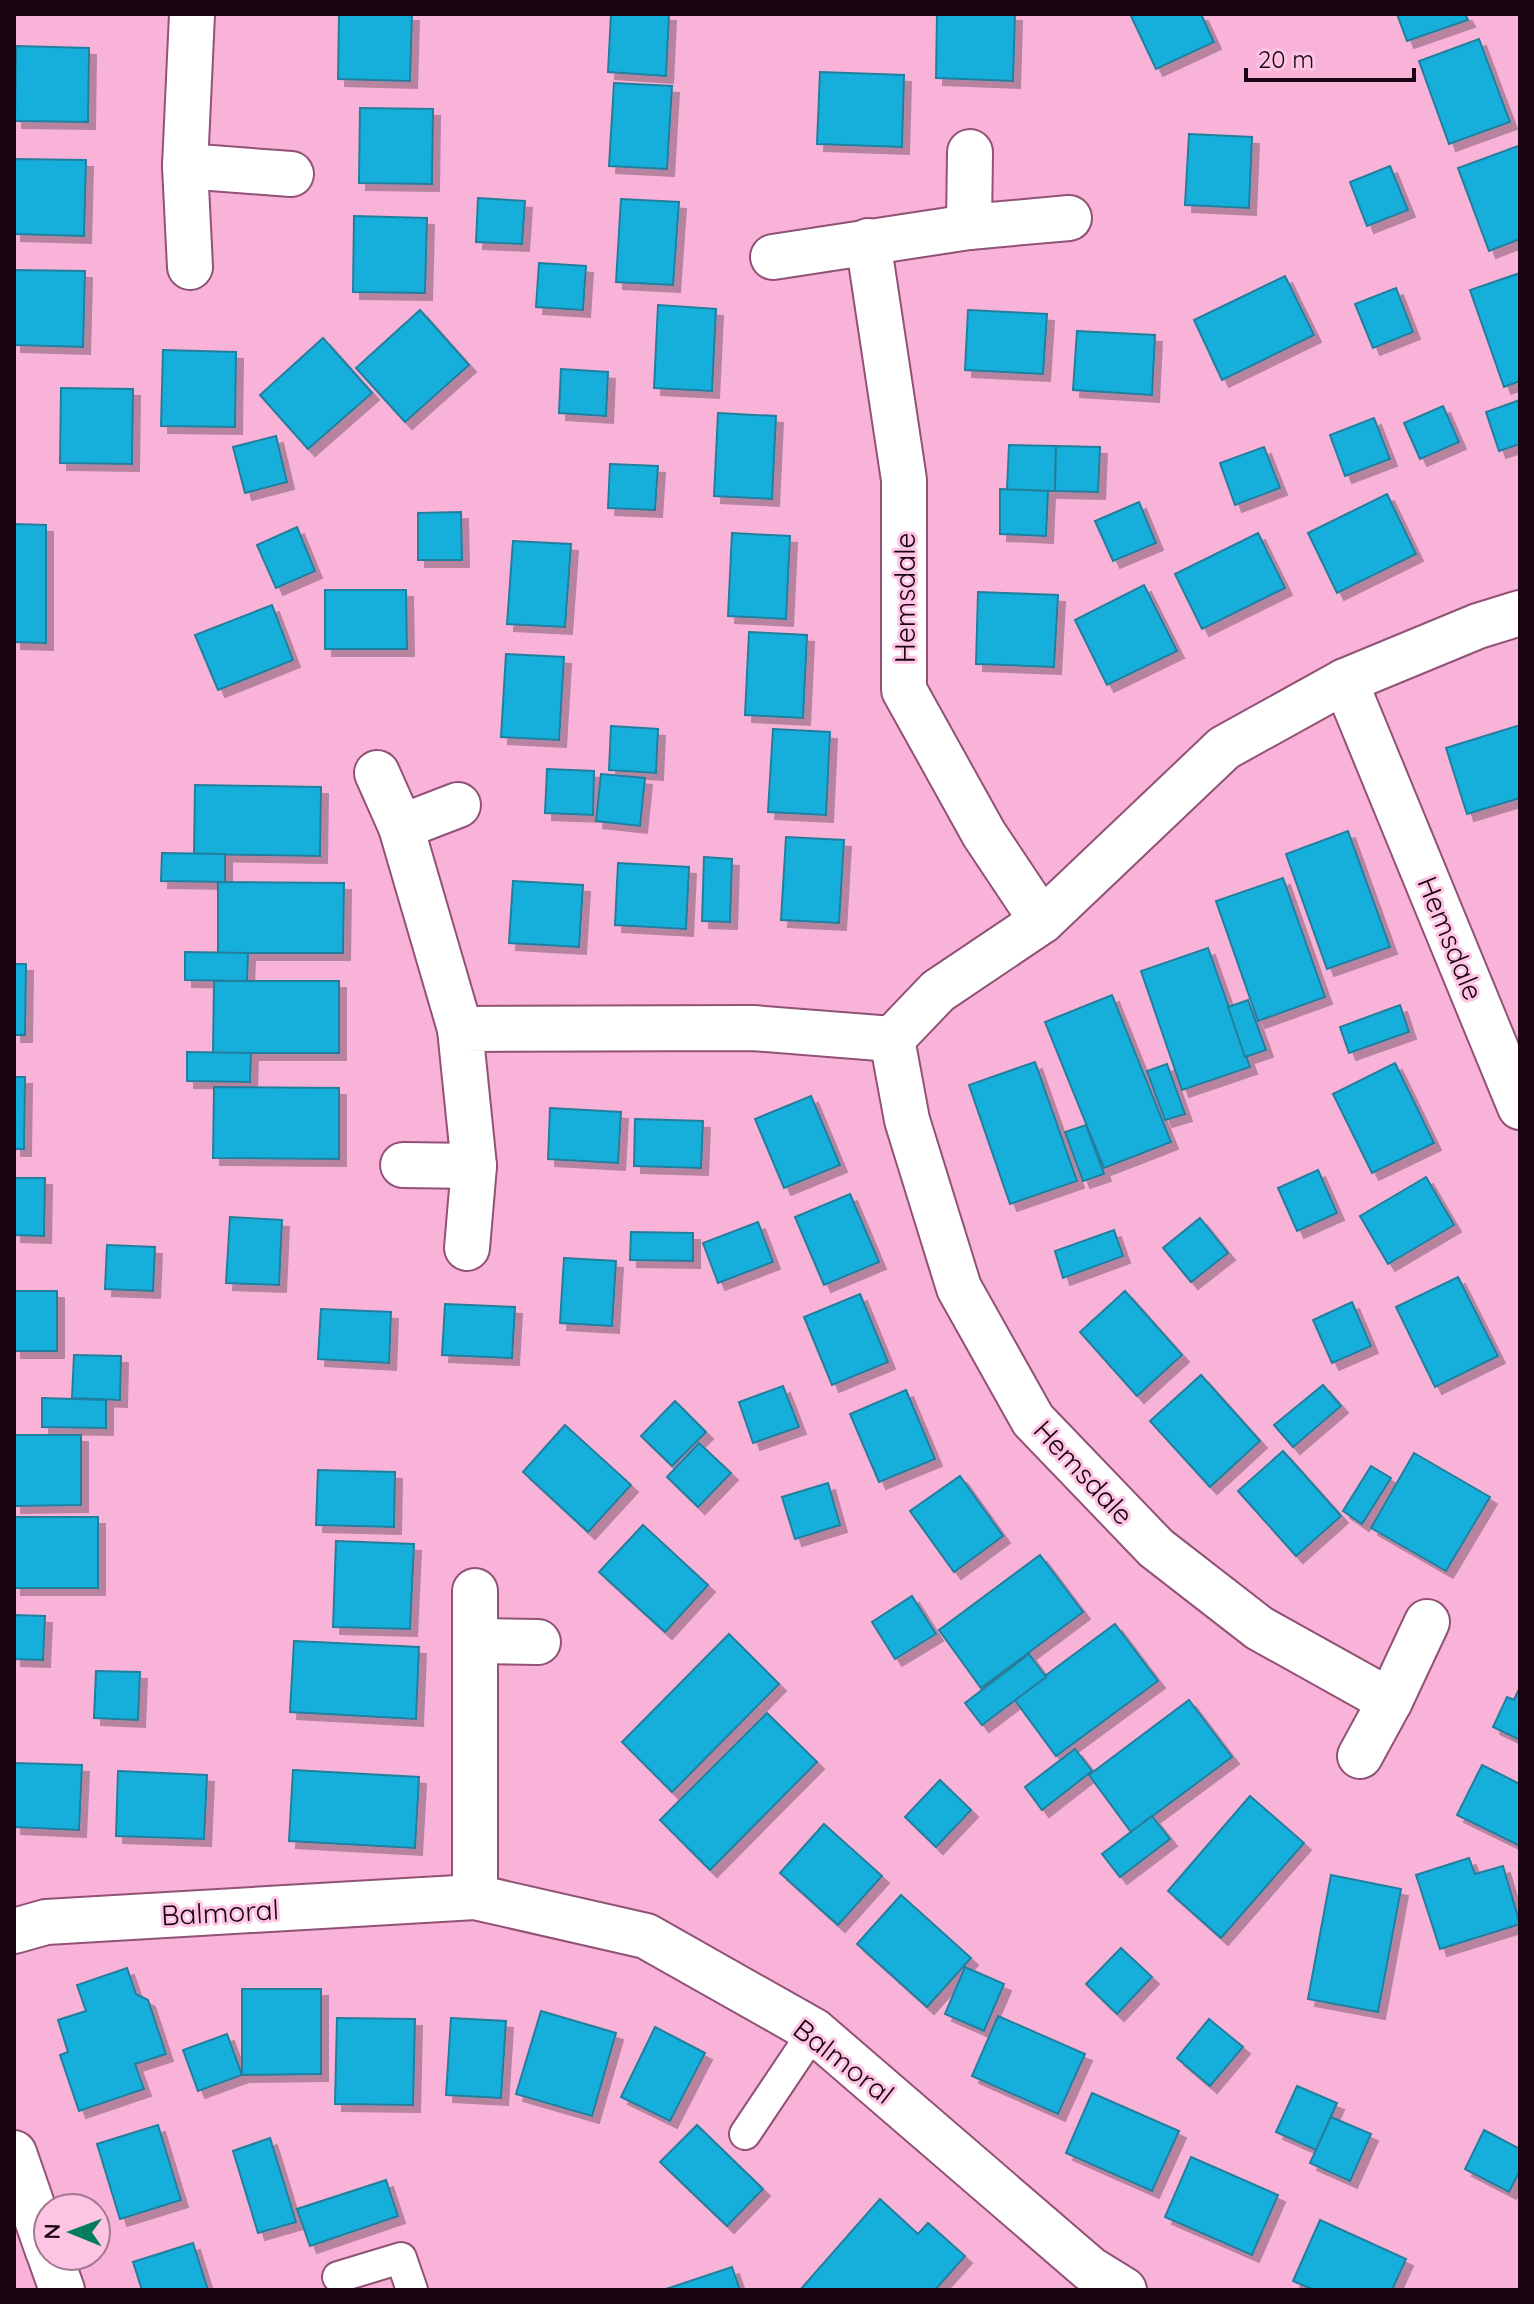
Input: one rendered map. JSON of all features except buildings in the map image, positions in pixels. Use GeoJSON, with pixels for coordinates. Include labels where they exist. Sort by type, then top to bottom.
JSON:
{"type":"FeatureCollection","features":[{"type":"Feature","properties":{"kind":"street"},"geometry":{"type":"LineString","coordinates":[[190,267],[185,166],[192,14]]}},
{"type":"Feature","properties":{"kind":"street"},"geometry":{"type":"LineString","coordinates":[[969,227],[970,152]]}},
{"type":"Feature","properties":{"kind":"street"},"geometry":{"type":"LineString","coordinates":[[185,166],[291,174]]}},
{"type":"Feature","properties":{"kind":"street"},"geometry":{"type":"LineString","coordinates":[[773,257],[969,227],[1069,218]]}},
{"type":"Feature","properties":{"kind":"street","name":"Hemsdale"},"geometry":{"type":"LineString","coordinates":[[868,241],[904,480],[904,690],[984,834],[1042,921]]}},
{"type":"Feature","properties":{"kind":"street"},"geometry":{"type":"LineString","coordinates":[[460,1029],[753,1028],[892,1039],[938,991],[1042,921],[1224,748],[1345,681],[1478,626],[1520,613]]}},
{"type":"Feature","properties":{"kind":"street","name":"Hemsdale"},"geometry":{"type":"LineString","coordinates":[[1345,681],[1520,1107]]}},
{"type":"Feature","properties":{"kind":"street"},"geometry":{"type":"LineString","coordinates":[[377,773],[401,827],[460,1029],[474,1166],[467,1248]]}},
{"type":"Feature","properties":{"kind":"street"},"geometry":{"type":"LineString","coordinates":[[401,827],[458,805]]}},
{"type":"Feature","properties":{"kind":"street","name":"Hemsdale"},"geometry":{"type":"LineString","coordinates":[[892,1039],[907,1120],[959,1288],[1033,1420],[1156,1548],[1259,1628],[1390,1701]]}},
{"type":"Feature","properties":{"kind":"street"},"geometry":{"type":"LineString","coordinates":[[403,1165],[474,1166]]}},
{"type":"Feature","properties":{"kind":"street"},"geometry":{"type":"LineString","coordinates":[[475,1591],[475,1897]]}},
{"type":"Feature","properties":{"kind":"street"},"geometry":{"type":"LineString","coordinates":[[1360,1756],[1427,1622]]}},
{"type":"Feature","properties":{"kind":"street"},"geometry":{"type":"LineString","coordinates":[[476,1641],[538,1642]]}},
{"type":"Feature","properties":{"kind":"street","name":"Balmoral"},"geometry":{"type":"LineString","coordinates":[[14,1931],[46,1922],[475,1897],[646,1936],[814,2031],[1090,2269],[1124,2290]]}},
{"type":"Feature","properties":{"kind":"street"},"geometry":{"type":"LineString","coordinates":[[14,2153],[32,2204]]}},
{"type":"Feature","properties":{"kind":"lane"},"geometry":{"type":"LineString","coordinates":[[745,2134],[814,2031]]}},
{"type":"Feature","properties":{"kind":"lane"},"geometry":{"type":"LineString","coordinates":[[338,2277],[401,2258],[412,2290]]}}]}
